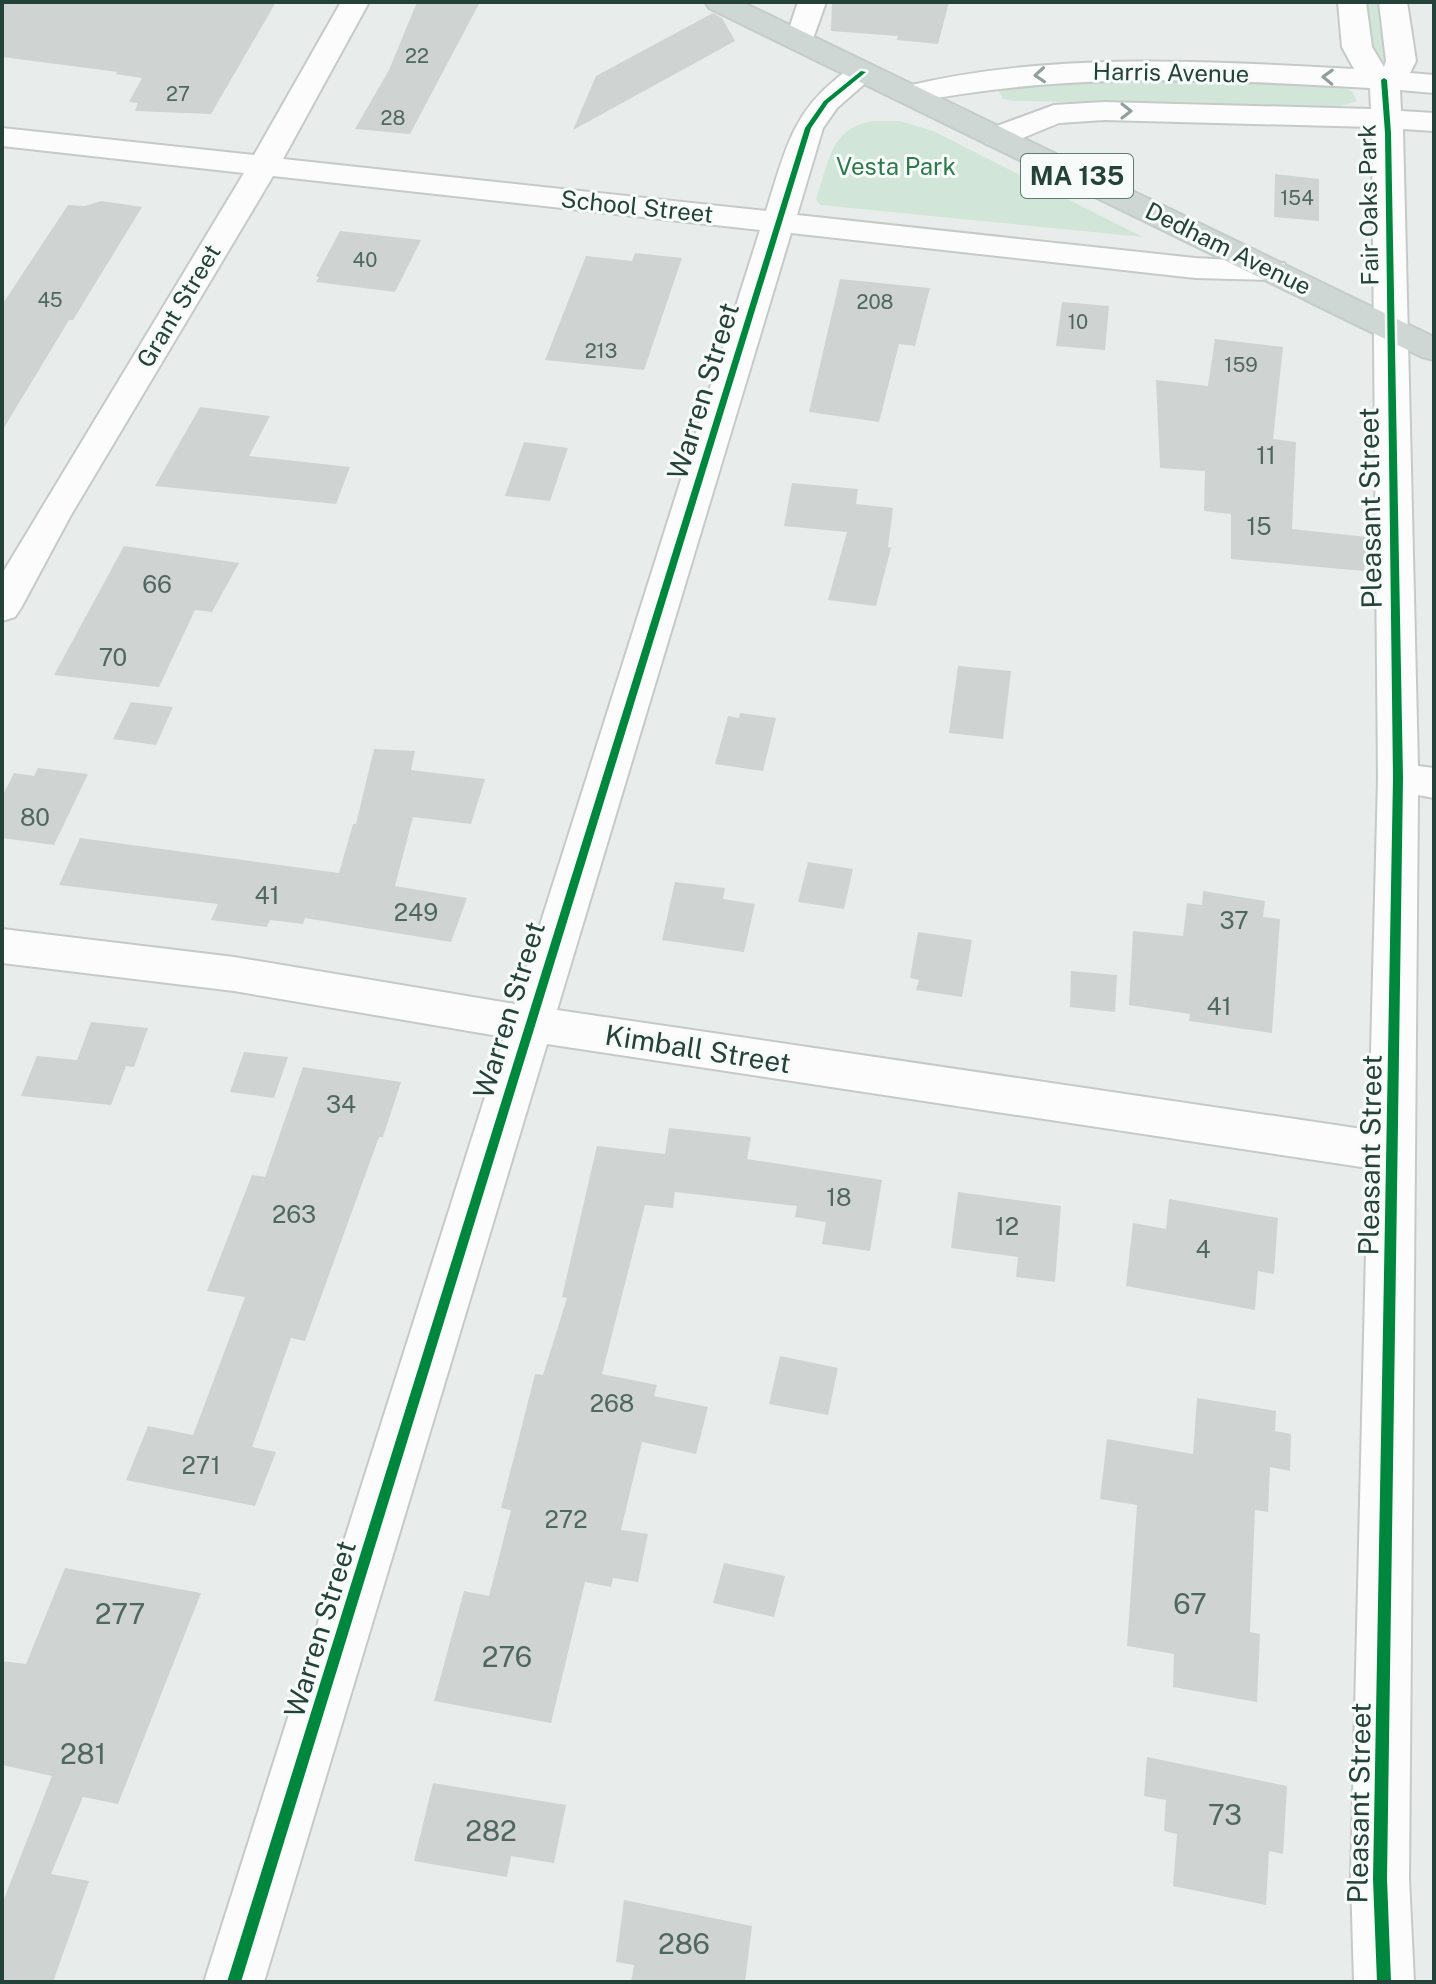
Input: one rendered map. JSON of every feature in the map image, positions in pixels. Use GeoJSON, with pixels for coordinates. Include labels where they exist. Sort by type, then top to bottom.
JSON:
{"type":"FeatureCollection","features":[{"type":"Feature","properties":{"kind":"main road","name":"Dedham Avenue"},"geometry":{"type":"LineString","coordinates":[[719,2],[1434,350]]}},
{"type":"Feature","properties":{"kind":"street","name":"Grant Street"},"geometry":{"type":"LineString","coordinates":[[2,608],[53,515],[264,165],[355,2]]}},
{"type":"Feature","properties":{"kind":"street"},"geometry":{"type":"LineString","coordinates":[[800,41],[812,2]]}},
{"type":"Feature","properties":{"kind":"street"},"geometry":{"type":"LineString","coordinates":[[1352,2],[1359,59],[1367,70],[1384,80],[1396,72],[1401,61],[1393,2]]}},
{"type":"Feature","properties":{"kind":"street","name":"Warren Street"},"geometry":{"type":"LineString","coordinates":[[234,1982],[388,1494],[530,1024],[658,621],[809,125],[828,99],[863,72]]}},
{"type":"Feature","properties":{"kind":"street","name":"Harris Avenue"},"geometry":{"type":"LineString","coordinates":[[910,94],[999,78],[1113,72],[1434,84]]}},
{"type":"Feature","properties":{"kind":"street","name":"Fair Oaks Park"},"geometry":{"type":"LineString","coordinates":[[1384,80],[1388,119],[1390,329]]}},
{"type":"Feature","properties":{"kind":"street","name":"Harris Avenue"},"geometry":{"type":"LineString","coordinates":[[997,137],[1054,114],[1104,111],[1434,122]]}},
{"type":"Feature","properties":{"kind":"street","name":"School Street"},"geometry":{"type":"LineString","coordinates":[[2,137],[1204,269],[1272,270]]}},
{"type":"Feature","properties":{"kind":"street","name":"Pleasant Street"},"geometry":{"type":"LineString","coordinates":[[1384,1982],[1380,1879],[1394,1153],[1416,781],[1390,329]]}},
{"type":"Feature","properties":{"kind":"street","name":"Kimball Street"},"geometry":{"type":"LineString","coordinates":[[2,946],[234,974],[530,1024],[1394,1153]]}},
{"type":"Feature","properties":{"kind":"green space"},"geometry":{"type":"Polygon","coordinates":[[[1364,2],[1382,2],[1387,67],[1373,65],[1364,2]]]}},
{"type":"Feature","properties":{"kind":"green space"},"geometry":{"type":"Polygon","coordinates":[[[1097,81],[1339,86],[1352,91],[1357,101],[1337,107],[1013,101],[1003,99],[999,92],[1002,88],[1097,81]]]}},
{"type":"Feature","properties":{"kind":"green space","name":"Vesta Park"},"geometry":{"type":"Polygon","coordinates":[[[874,121],[900,121],[933,131],[1143,237],[820,205],[816,199],[833,148],[848,131],[874,121]]]}},
{"type":"Feature","properties":{"kind":"building"},"geometry":{"type":"Polygon","coordinates":[[[2,2],[276,2],[211,114],[135,111],[138,103],[129,102],[142,78],[2,57],[2,2]]]}},
{"type":"Feature","properties":{"kind":"building"},"geometry":{"type":"Polygon","coordinates":[[[417,2],[480,2],[410,134],[355,129],[389,70],[417,2]]]}},
{"type":"Feature","properties":{"kind":"building"},"geometry":{"type":"Polygon","coordinates":[[[832,2],[949,2],[938,44],[897,40],[898,36],[831,31],[832,2]]]}},
{"type":"Feature","properties":{"kind":"building"},"geometry":{"type":"Polygon","coordinates":[[[713,13],[722,18],[735,41],[573,130],[596,76],[713,13]]]}},
{"type":"Feature","properties":{"kind":"building"},"geometry":{"type":"Polygon","coordinates":[[[1275,174],[1319,179],[1319,221],[1274,217],[1275,174]]]}},
{"type":"Feature","properties":{"kind":"building"},"geometry":{"type":"Polygon","coordinates":[[[101,201],[142,207],[2,431],[2,305],[68,205],[85,206],[101,201]]]}},
{"type":"Feature","properties":{"kind":"building"},"geometry":{"type":"Polygon","coordinates":[[[340,231],[421,240],[395,292],[316,282],[319,277],[316,276],[340,231]]]}},
{"type":"Feature","properties":{"kind":"building"},"geometry":{"type":"Polygon","coordinates":[[[635,253],[682,258],[644,370],[545,360],[586,256],[632,261],[635,253]]]}},
{"type":"Feature","properties":{"kind":"building"},"geometry":{"type":"Polygon","coordinates":[[[840,279],[930,288],[915,346],[899,344],[879,422],[809,412],[840,279]]]}},
{"type":"Feature","properties":{"kind":"building"},"geometry":{"type":"Polygon","coordinates":[[[1062,302],[1109,306],[1105,350],[1056,346],[1062,302]]]}},
{"type":"Feature","properties":{"kind":"building"},"geometry":{"type":"Polygon","coordinates":[[[1215,339],[1283,347],[1273,439],[1296,442],[1292,529],[1367,537],[1364,571],[1231,559],[1231,514],[1204,511],[1205,471],[1160,468],[1156,380],[1208,386],[1215,339]]]}},
{"type":"Feature","properties":{"kind":"building"},"geometry":{"type":"Polygon","coordinates":[[[200,407],[270,416],[249,456],[350,467],[336,504],[155,486],[200,407]]]}},
{"type":"Feature","properties":{"kind":"building"},"geometry":{"type":"Polygon","coordinates":[[[524,442],[568,448],[550,501],[505,496],[524,442]]]}},
{"type":"Feature","properties":{"kind":"building"},"geometry":{"type":"Polygon","coordinates":[[[792,483],[858,489],[856,504],[893,508],[888,547],[891,548],[876,606],[828,600],[847,532],[784,526],[792,483]]]}},
{"type":"Feature","properties":{"kind":"building"},"geometry":{"type":"Polygon","coordinates":[[[124,546],[239,563],[212,612],[195,610],[159,687],[54,675],[124,546]]]}},
{"type":"Feature","properties":{"kind":"building"},"geometry":{"type":"Polygon","coordinates":[[[958,666],[1011,671],[1003,739],[949,733],[958,666]]]}},
{"type":"Feature","properties":{"kind":"building"},"geometry":{"type":"Polygon","coordinates":[[[131,702],[173,707],[156,745],[113,739],[131,702]]]}},
{"type":"Feature","properties":{"kind":"building"},"geometry":{"type":"Polygon","coordinates":[[[740,713],[776,718],[763,771],[715,764],[728,716],[739,718],[740,713]]]}},
{"type":"Feature","properties":{"kind":"building"},"geometry":{"type":"Polygon","coordinates":[[[374,749],[415,751],[411,770],[485,779],[471,824],[413,817],[395,886],[467,898],[451,942],[305,918],[303,924],[270,920],[267,927],[211,920],[218,904],[59,885],[80,838],[339,873],[353,824],[356,824],[374,749]]]}},
{"type":"Feature","properties":{"kind":"building"},"geometry":{"type":"Polygon","coordinates":[[[38,768],[88,774],[54,845],[2,838],[2,797],[14,773],[34,776],[38,768]]]}},
{"type":"Feature","properties":{"kind":"building"},"geometry":{"type":"Polygon","coordinates":[[[808,862],[853,869],[844,909],[798,902],[808,862]]]}},
{"type":"Feature","properties":{"kind":"building"},"geometry":{"type":"Polygon","coordinates":[[[675,882],[725,888],[723,899],[755,904],[744,952],[662,940],[675,882]]]}},
{"type":"Feature","properties":{"kind":"building"},"geometry":{"type":"Polygon","coordinates":[[[1203,891],[1265,901],[1263,917],[1280,919],[1272,1033],[1189,1021],[1190,1014],[1129,1005],[1133,931],[1183,936],[1187,903],[1202,905],[1203,891]]]}},
{"type":"Feature","properties":{"kind":"building"},"geometry":{"type":"Polygon","coordinates":[[[918,932],[972,940],[962,997],[916,990],[919,980],[910,978],[918,932]]]}},
{"type":"Feature","properties":{"kind":"building"},"geometry":{"type":"Polygon","coordinates":[[[1071,971],[1117,975],[1115,1012],[1070,1007],[1071,971]]]}},
{"type":"Feature","properties":{"kind":"building"},"geometry":{"type":"Polygon","coordinates":[[[91,1022],[148,1028],[134,1067],[126,1066],[111,1105],[21,1096],[37,1056],[77,1060],[91,1022]]]}},
{"type":"Feature","properties":{"kind":"building"},"geometry":{"type":"Polygon","coordinates":[[[244,1052],[288,1057],[274,1098],[230,1092],[244,1052]]]}},
{"type":"Feature","properties":{"kind":"building"},"geometry":{"type":"Polygon","coordinates":[[[303,1067],[401,1082],[305,1341],[291,1338],[252,1447],[276,1452],[255,1506],[126,1480],[148,1426],[193,1435],[245,1297],[207,1291],[252,1175],[265,1177],[303,1067]]]}},
{"type":"Feature","properties":{"kind":"building"},"geometry":{"type":"Polygon","coordinates":[[[669,1128],[751,1137],[747,1159],[882,1180],[870,1251],[822,1244],[826,1222],[795,1217],[797,1206],[675,1192],[673,1208],[645,1205],[602,1374],[657,1385],[654,1396],[708,1407],[696,1454],[642,1442],[621,1530],[648,1534],[638,1582],[613,1578],[611,1587],[585,1582],[551,1723],[434,1701],[464,1591],[489,1596],[511,1510],[501,1508],[535,1374],[543,1375],[567,1298],[562,1297],[597,1146],[665,1154],[669,1128]]]}},
{"type":"Feature","properties":{"kind":"building"},"geometry":{"type":"Polygon","coordinates":[[[958,1192],[1061,1206],[1055,1282],[1016,1277],[1018,1257],[951,1248],[958,1192]]]}},
{"type":"Feature","properties":{"kind":"building"},"geometry":{"type":"Polygon","coordinates":[[[1169,1199],[1278,1218],[1274,1274],[1258,1271],[1255,1310],[1126,1286],[1133,1223],[1166,1229],[1169,1199]]]}},
{"type":"Feature","properties":{"kind":"building"},"geometry":{"type":"Polygon","coordinates":[[[780,1356],[838,1368],[828,1415],[769,1404],[780,1356]]]}},
{"type":"Feature","properties":{"kind":"building"},"geometry":{"type":"Polygon","coordinates":[[[1197,1398],[1276,1411],[1275,1431],[1291,1434],[1290,1471],[1270,1467],[1268,1512],[1255,1510],[1250,1632],[1260,1634],[1257,1702],[1173,1687],[1174,1654],[1127,1646],[1137,1505],[1100,1499],[1107,1439],[1193,1454],[1197,1398]]]}},
{"type":"Feature","properties":{"kind":"building"},"geometry":{"type":"Polygon","coordinates":[[[724,1563],[785,1576],[774,1617],[713,1603],[724,1563]]]}},
{"type":"Feature","properties":{"kind":"building"},"geometry":{"type":"Polygon","coordinates":[[[65,1568],[201,1593],[118,1804],[83,1797],[51,1874],[89,1881],[53,1982],[2,1982],[4,1899],[52,1776],[2,1765],[2,1661],[26,1664],[65,1568]]]}},
{"type":"Feature","properties":{"kind":"building"},"geometry":{"type":"Polygon","coordinates":[[[1147,1757],[1287,1786],[1283,1854],[1269,1851],[1266,1905],[1173,1886],[1177,1834],[1164,1831],[1166,1800],[1144,1796],[1147,1757]]]}},
{"type":"Feature","properties":{"kind":"building"},"geometry":{"type":"Polygon","coordinates":[[[433,1783],[566,1805],[554,1863],[511,1856],[507,1877],[414,1861],[433,1783]]]}},
{"type":"Feature","properties":{"kind":"building"},"geometry":{"type":"Polygon","coordinates":[[[624,1900],[752,1926],[745,1982],[631,1982],[634,1965],[616,1962],[624,1900]]]}},
{"type":"Feature","properties":{"kind":"cycle path"},"geometry":{"type":"LineString","coordinates":[[234,1982],[808,128],[826,102],[863,72]]}},
{"type":"Feature","properties":{"kind":"cycle path"},"geometry":{"type":"LineString","coordinates":[[1384,80],[1388,133],[1398,778],[1380,1879],[1384,1982]]}}]}
